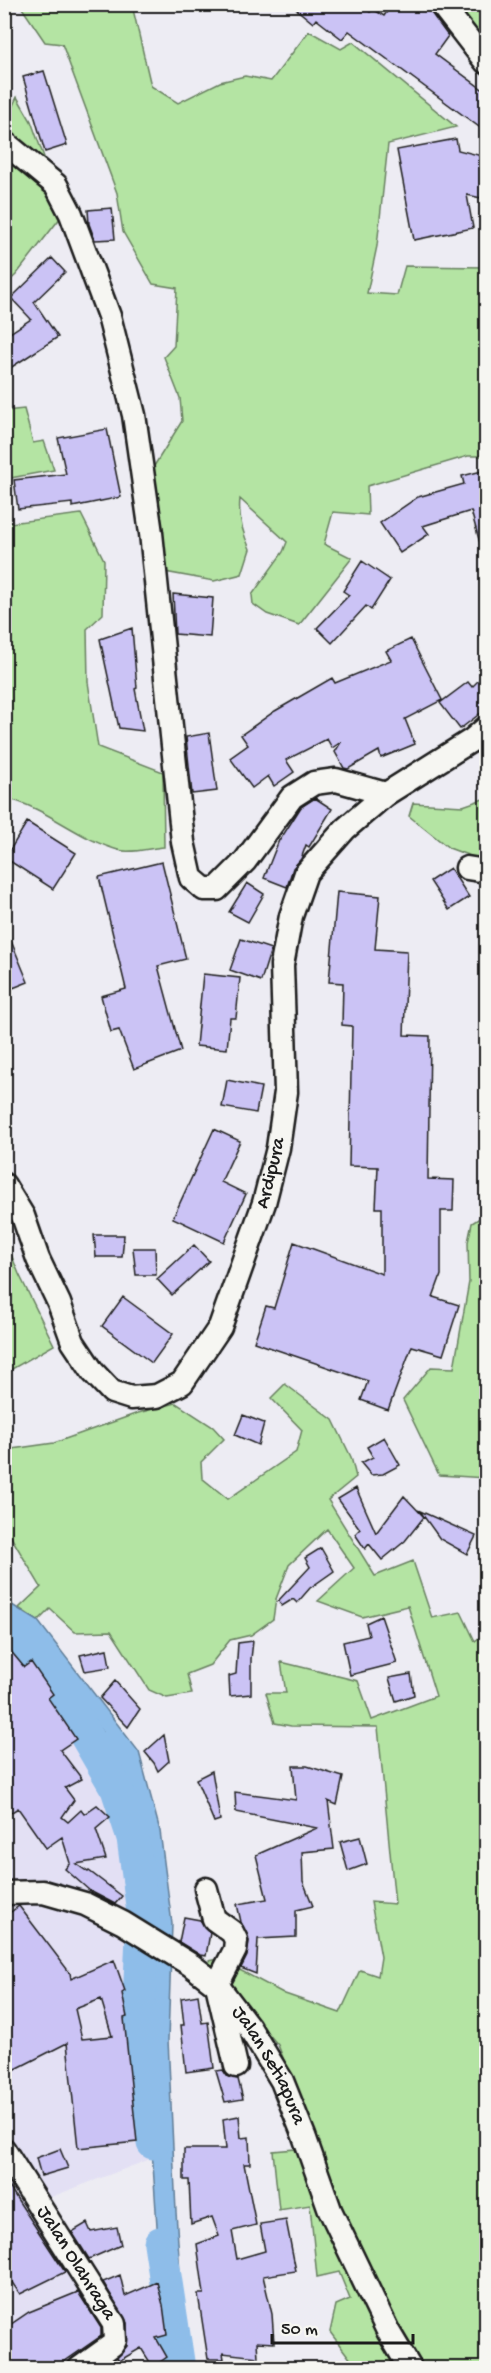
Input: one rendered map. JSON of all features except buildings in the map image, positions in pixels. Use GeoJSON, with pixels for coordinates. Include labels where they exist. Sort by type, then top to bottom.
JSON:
{"type":"FeatureCollection","features":[{"type":"Feature","properties":{"kind":"street"},"geometry":{"type":"LineString","coordinates":[[441,4],[486,62]]}},
{"type":"Feature","properties":{"kind":"street"},"geometry":{"type":"LineString","coordinates":[[4,142],[56,185],[71,214],[109,316],[134,415],[156,579],[183,842],[191,878],[204,889],[217,889],[245,861],[292,797],[314,783],[336,780],[386,794]]}},
{"type":"Feature","properties":{"kind":"street","name":"Ardipura"},"geometry":{"type":"LineString","coordinates":[[4,1185],[23,1216],[38,1259],[59,1303],[73,1342],[93,1372],[112,1392],[131,1398],[157,1396],[182,1383],[220,1327],[264,1203],[286,1092],[282,964],[291,916],[306,873],[345,829],[386,794],[472,740],[486,728]]}},
{"type":"Feature","properties":{"kind":"street"},"geometry":{"type":"LineString","coordinates":[[206,1889],[214,1919],[232,1932],[236,1940],[235,1950],[217,1985],[236,2066]]}},
{"type":"Feature","properties":{"kind":"street","name":"Jalan Setiapura"},"geometry":{"type":"LineString","coordinates":[[4,1893],[43,1892],[85,1904],[123,1923],[191,1965],[217,1985],[249,2027],[282,2081],[330,2210],[388,2331],[410,2368]]}},
{"type":"Feature","properties":{"kind":"street","name":"Jalan Olahraga"},"geometry":{"type":"LineString","coordinates":[[4,2150],[114,2324],[115,2340],[112,2345],[82,2368]]}},
{"type":"Feature","properties":{"kind":"shaded area"},"geometry":{"type":"Polygon","coordinates":[[[4,1617],[58,1670],[102,1732],[135,1826],[150,1954],[145,2042],[153,2158],[38,2202],[123,2332],[74,2368],[5,2368],[4,1617]]]}},
{"type":"Feature","properties":{"kind":"green space"},"geometry":{"type":"Polygon","coordinates":[[[20,5],[132,5],[151,86],[178,103],[220,82],[245,76],[271,81],[309,31],[341,49],[353,42],[456,127],[388,144],[377,246],[367,293],[397,295],[405,266],[486,267],[486,456],[468,456],[367,486],[368,515],[333,512],[324,544],[352,558],[299,625],[267,614],[253,604],[252,595],[283,552],[287,542],[240,499],[241,524],[250,549],[242,574],[214,581],[165,572],[151,471],[182,421],[180,398],[164,357],[174,346],[177,288],[153,284],[123,232],[117,193],[62,44],[45,42],[20,5]]]}},
{"type":"Feature","properties":{"kind":"green space"},"geometry":{"type":"Polygon","coordinates":[[[444,5],[486,5],[486,43],[460,22],[444,5]]]}},
{"type":"Feature","properties":{"kind":"green space"},"geometry":{"type":"Polygon","coordinates":[[[17,97],[31,121],[64,213],[16,275],[5,285],[5,122],[17,97]]]}},
{"type":"Feature","properties":{"kind":"green space"},"geometry":{"type":"Polygon","coordinates":[[[24,409],[33,443],[44,441],[54,470],[5,479],[5,411],[24,409]]]}},
{"type":"Feature","properties":{"kind":"green space"},"geometry":{"type":"Polygon","coordinates":[[[5,497],[10,523],[81,514],[104,560],[103,614],[87,629],[88,682],[98,747],[163,772],[164,847],[134,851],[118,850],[89,838],[34,808],[5,798],[5,497]]]}},
{"type":"Feature","properties":{"kind":"green space"},"geometry":{"type":"Polygon","coordinates":[[[486,798],[486,862],[449,848],[409,816],[413,803],[463,806],[486,798]]]}},
{"type":"Feature","properties":{"kind":"green space"},"geometry":{"type":"Polygon","coordinates":[[[486,1204],[486,1478],[439,1475],[403,1400],[431,1367],[454,1368],[469,1282],[468,1242],[472,1223],[483,1216],[486,1204]]]}},
{"type":"Feature","properties":{"kind":"green space"},"geometry":{"type":"Polygon","coordinates":[[[4,1237],[19,1274],[54,1345],[5,1373],[4,1237]]]}},
{"type":"Feature","properties":{"kind":"green space"},"geometry":{"type":"Polygon","coordinates":[[[285,1384],[333,1420],[351,1457],[356,1477],[328,1500],[375,1576],[413,1561],[432,1618],[461,1612],[475,1641],[486,1632],[486,2368],[357,2368],[330,2332],[336,2305],[350,2299],[339,2272],[317,2277],[310,2205],[279,2210],[273,2151],[318,2147],[278,2045],[237,1997],[202,1971],[209,1961],[219,1959],[285,1994],[340,2013],[360,1970],[378,1976],[381,1957],[371,1902],[395,1904],[378,1727],[291,1726],[275,1723],[266,1693],[286,1693],[281,1662],[358,1681],[372,1720],[436,1696],[408,1606],[362,1617],[318,1601],[354,1568],[327,1529],[289,1565],[276,1599],[273,1619],[251,1635],[230,1640],[210,1665],[187,1674],[192,1694],[167,1698],[149,1690],[111,1631],[75,1632],[50,1609],[38,1621],[19,1608],[41,1587],[5,1527],[5,1450],[54,1443],[138,1413],[176,1403],[213,1427],[224,1439],[201,1462],[202,1478],[228,1499],[296,1452],[302,1430],[271,1398],[285,1384]]]}},
{"type":"Feature","properties":{"kind":"water"},"geometry":{"type":"Polygon","coordinates":[[[4,1600],[38,1621],[139,1752],[160,1831],[172,1924],[168,2040],[181,2289],[161,2287],[145,2042],[150,1954],[135,1826],[102,1732],[58,1670],[5,1617],[4,1600]]]}},
{"type":"Feature","properties":{"kind":"waterway"},"geometry":{"type":"LineString","coordinates":[[4,1624],[24,1640],[72,1712],[117,1789],[133,1838],[143,1913],[139,2003],[153,2143]]}},
{"type":"Feature","properties":{"kind":"waterway"},"geometry":{"type":"LineString","coordinates":[[160,2243],[179,2368]]}}]}
